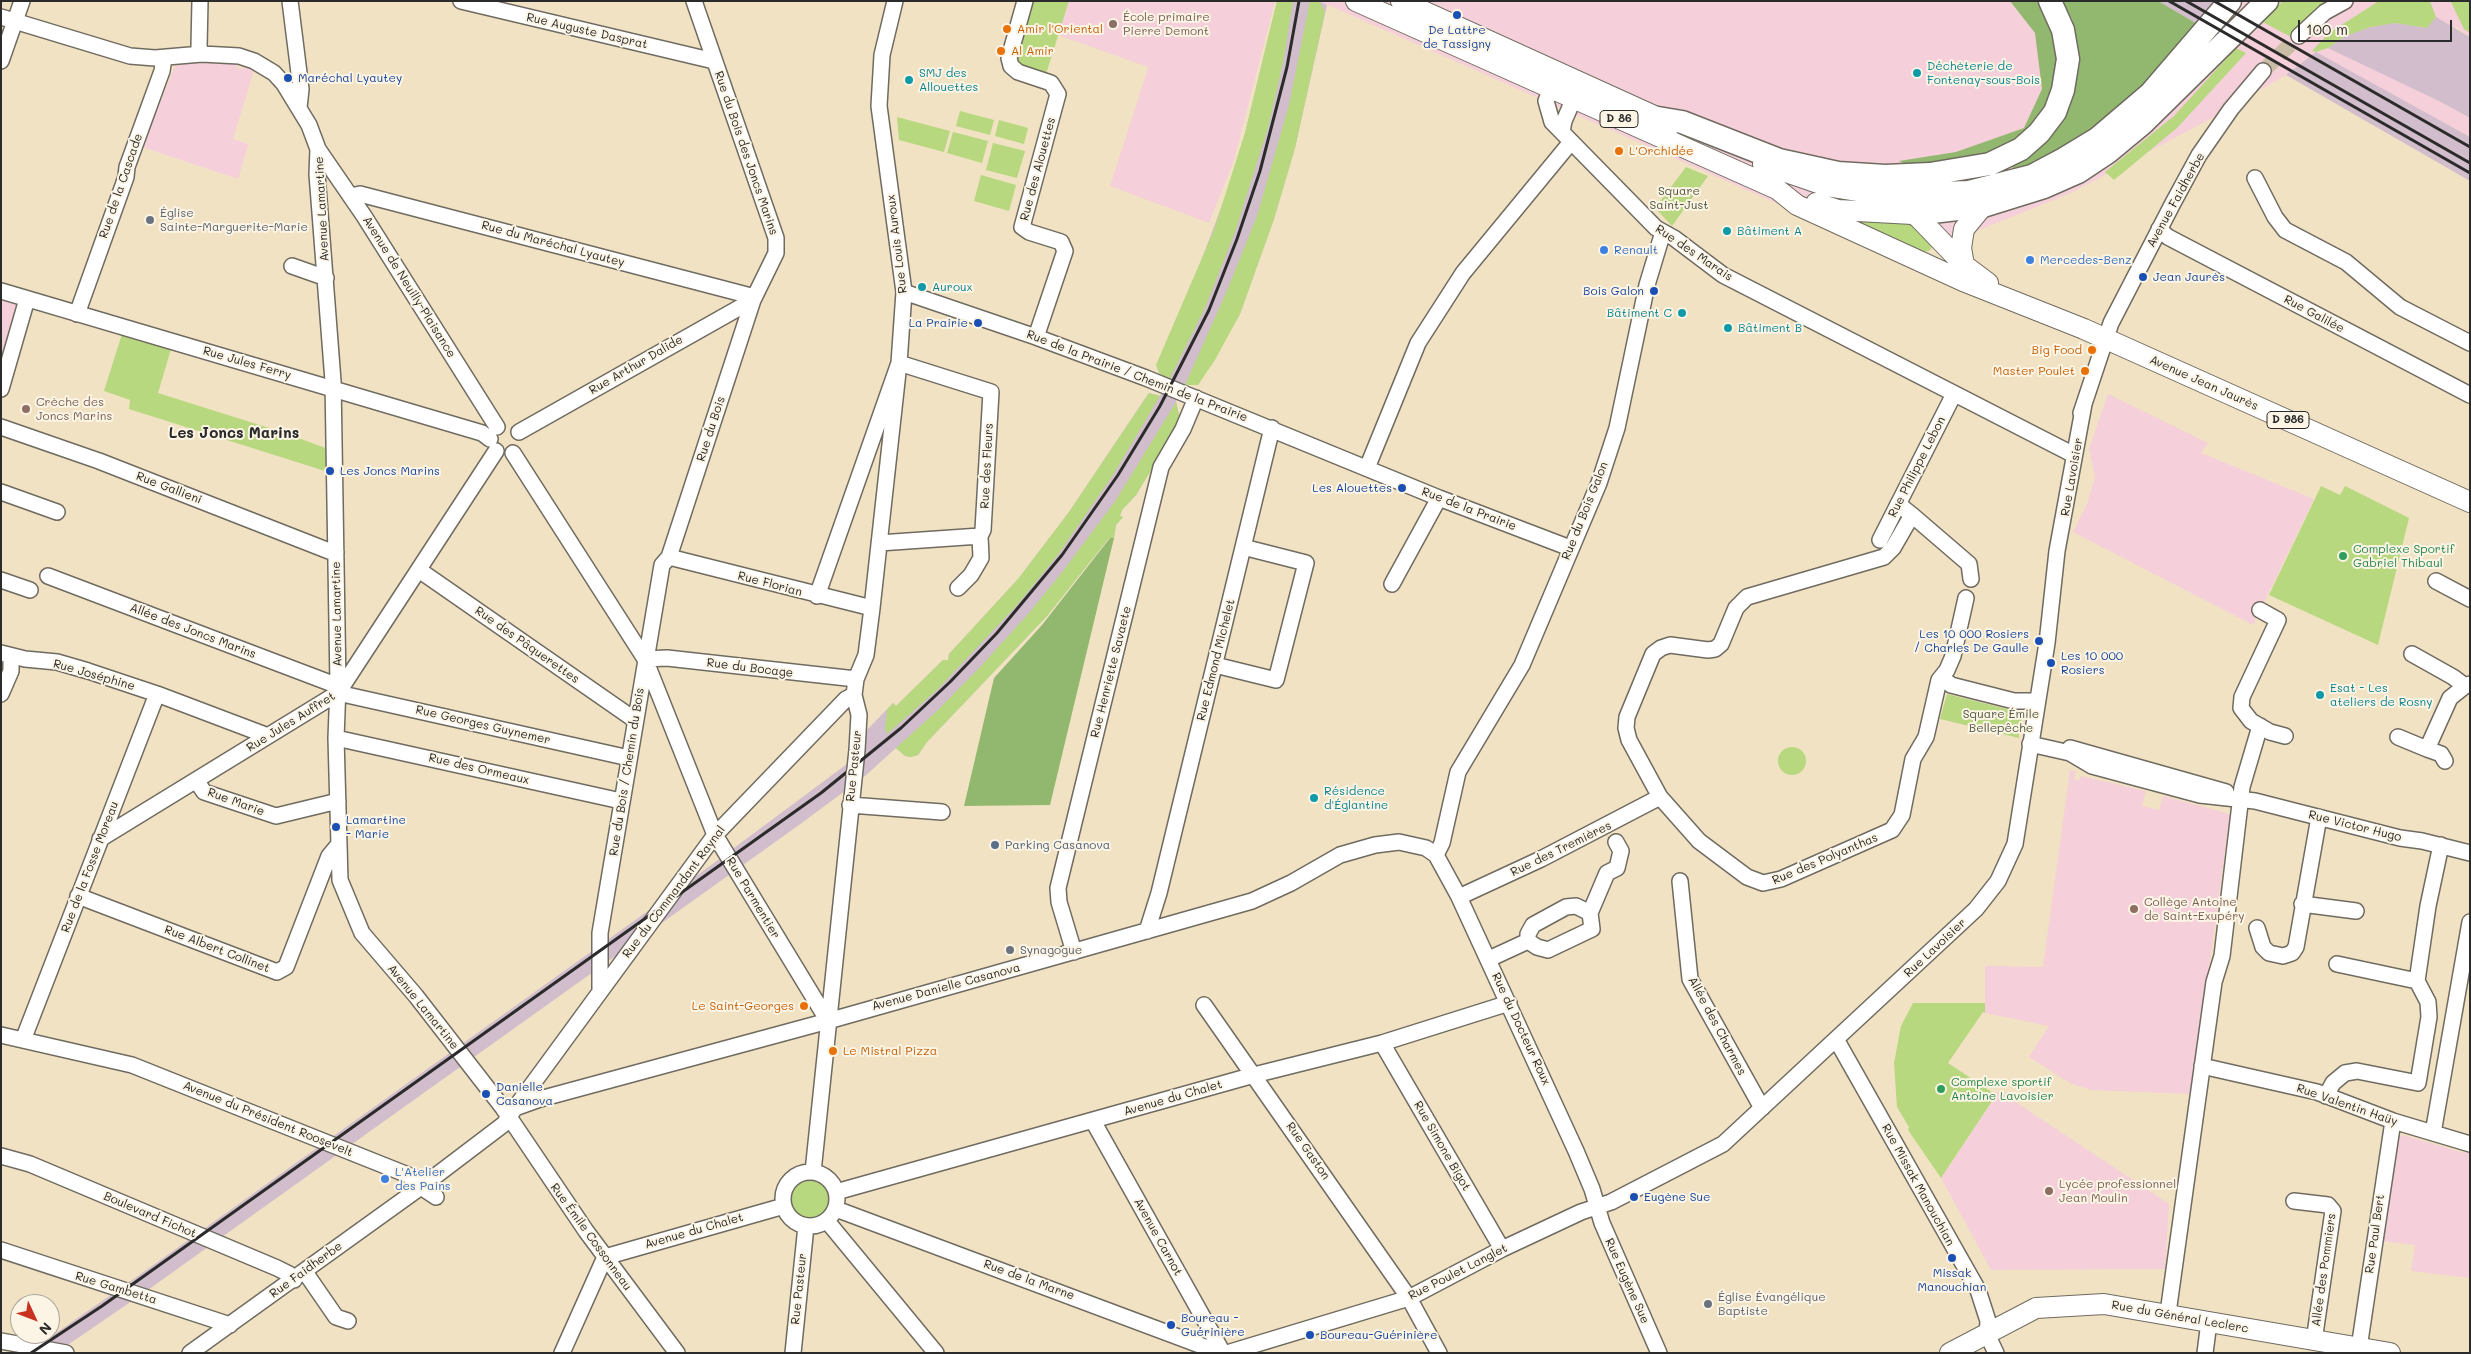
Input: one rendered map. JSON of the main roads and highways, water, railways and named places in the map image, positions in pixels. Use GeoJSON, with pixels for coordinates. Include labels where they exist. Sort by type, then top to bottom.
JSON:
{"type":"FeatureCollection","features":[{"type":"Feature","properties":{"kind":"highway"},"geometry":{"type":"LineString","coordinates":[[1658,118],[1682,122],[1779,160],[1838,173],[1885,176],[1930,174],[1990,164],[2006,158],[2021,148],[2039,133],[2055,112],[2063,90],[2068,59],[2063,30],[2050,1]]}},
{"type":"Feature","properties":{"kind":"highway"},"geometry":{"type":"LineString","coordinates":[[1884,195],[1969,192],[2032,176],[2064,159],[2098,139],[2151,92],[2230,1]]}},
{"type":"Feature","properties":{"kind":"highway"},"geometry":{"type":"LineString","coordinates":[[1915,214],[1983,206],[2044,187],[2078,172],[2108,152],[2143,123],[2267,1]]}},
{"type":"Feature","properties":{"kind":"main road","name":"D 86"},"geometry":{"type":"LineString","coordinates":[[1356,1],[1777,189],[1797,205],[1963,281],[2006,297]]}},
{"type":"Feature","properties":{"kind":"main road","name":"D 86"},"geometry":{"type":"LineString","coordinates":[[1401,1],[1658,118],[1798,178],[1827,186],[1884,195],[1915,214],[1964,265],[2006,297]]}},
{"type":"Feature","properties":{"kind":"main road"},"geometry":{"type":"LineString","coordinates":[[1777,189],[1838,210],[1915,214]]}},
{"type":"Feature","properties":{"kind":"main road"},"geometry":{"type":"LineString","coordinates":[[1964,265],[1961,248],[1964,229],[1983,206]]}},
{"type":"Feature","properties":{"kind":"main road"},"geometry":{"type":"LineString","coordinates":[[1878,241],[1895,244],[1929,257],[1939,249],[1938,237]]}},
{"type":"Feature","properties":{"kind":"main road","name":"Avenue Jean Jaurès"},"geometry":{"type":"LineString","coordinates":[[2006,297],[2105,339],[2470,502]]}},
{"type":"Feature","properties":{"kind":"main road","name":"Rue du Général Leclerc"},"geometry":{"type":"LineString","coordinates":[[1950,1353],[2036,1308],[2104,1304],[2390,1353]]}},
{"type":"Feature","properties":{"kind":"tunnel"},"geometry":{"type":"LineString","coordinates":[[2263,71],[2299,36]]}},
{"type":"Feature","properties":{"kind":"railway"},"geometry":{"type":"LineString","coordinates":[[31,1353],[102,1306],[821,793],[901,728],[950,682],[997,633],[1062,555],[1118,475],[1160,406],[1209,310],[1237,239],[1260,171],[1287,67],[1299,1]]}},
{"type":"Feature","properties":{"kind":"railway"},"geometry":{"type":"LineString","coordinates":[[2169,1],[2470,173]]}},
{"type":"Feature","properties":{"kind":"railway"},"geometry":{"type":"LineString","coordinates":[[2186,1],[2470,163]]}},
{"type":"Feature","properties":{"kind":"railway"},"geometry":{"type":"LineString","coordinates":[[2214,1],[2470,147]]}},
{"type":"Feature","properties":{"kind":"place","name":"De Lattre de Tassigny"},"geometry":{"type":"Point","coordinates":[1457,15]}},
{"type":"Feature","properties":{"kind":"place","name":"École primaire Pierre Demont"},"geometry":{"type":"Point","coordinates":[1113,24]}},
{"type":"Feature","properties":{"kind":"place","name":"Amir l'Oriental"},"geometry":{"type":"Point","coordinates":[1007,29]}},
{"type":"Feature","properties":{"kind":"place","name":"Al Amir"},"geometry":{"type":"Point","coordinates":[1001,51]}},
{"type":"Feature","properties":{"kind":"place","name":"Déchèterie de Fontenay-sous-Bois"},"geometry":{"type":"Point","coordinates":[1917,73]}},
{"type":"Feature","properties":{"kind":"place","name":"Maréchal Lyautey"},"geometry":{"type":"Point","coordinates":[288,78]}},
{"type":"Feature","properties":{"kind":"place","name":"SMJ des Allouettes"},"geometry":{"type":"Point","coordinates":[909,80]}},
{"type":"Feature","properties":{"kind":"place","name":"L'Orchidée"},"geometry":{"type":"Point","coordinates":[1619,151]}},
{"type":"Feature","properties":{"kind":"place","name":"Église Sainte-Marguerite-Marie"},"geometry":{"type":"Point","coordinates":[150,220]}},
{"type":"Feature","properties":{"kind":"place","name":"Bâtiment A"},"geometry":{"type":"Point","coordinates":[1727,231]}},
{"type":"Feature","properties":{"kind":"place","name":"Renault"},"geometry":{"type":"Point","coordinates":[1604,250]}},
{"type":"Feature","properties":{"kind":"place","name":"Mercedes-Benz"},"geometry":{"type":"Point","coordinates":[2030,260]}},
{"type":"Feature","properties":{"kind":"place","name":"Jean Jaurès"},"geometry":{"type":"Point","coordinates":[2143,277]}},
{"type":"Feature","properties":{"kind":"place","name":"Auroux"},"geometry":{"type":"Point","coordinates":[922,287]}},
{"type":"Feature","properties":{"kind":"place","name":"Bois Galon"},"geometry":{"type":"Point","coordinates":[1654,291]}},
{"type":"Feature","properties":{"kind":"place","name":"Bâtiment C"},"geometry":{"type":"Point","coordinates":[1682,313]}},
{"type":"Feature","properties":{"kind":"place","name":"La Prairie"},"geometry":{"type":"Point","coordinates":[978,323]}},
{"type":"Feature","properties":{"kind":"place","name":"Bâtiment B"},"geometry":{"type":"Point","coordinates":[1728,328]}},
{"type":"Feature","properties":{"kind":"place","name":"Big Food"},"geometry":{"type":"Point","coordinates":[2092,350]}},
{"type":"Feature","properties":{"kind":"place","name":"Master Poulet"},"geometry":{"type":"Point","coordinates":[2085,371]}},
{"type":"Feature","properties":{"kind":"place","name":"Crèche des Joncs Marins"},"geometry":{"type":"Point","coordinates":[26,409]}},
{"type":"Feature","properties":{"kind":"place","name":"Les Joncs Marins"},"geometry":{"type":"Point","coordinates":[330,471]}},
{"type":"Feature","properties":{"kind":"place","name":"Les Alouettes"},"geometry":{"type":"Point","coordinates":[1402,488]}},
{"type":"Feature","properties":{"kind":"place","name":"Complexe Sportif Gabriel Thibaul"},"geometry":{"type":"Point","coordinates":[2343,556]}},
{"type":"Feature","properties":{"kind":"place","name":"Les 10 000 Rosiers / Charles De Gaulle"},"geometry":{"type":"Point","coordinates":[2039,641]}},
{"type":"Feature","properties":{"kind":"place","name":"Les 10 000 Rosiers"},"geometry":{"type":"Point","coordinates":[2051,663]}},
{"type":"Feature","properties":{"kind":"place","name":"Esat - Les ateliers de Rosny"},"geometry":{"type":"Point","coordinates":[2320,695]}},
{"type":"Feature","properties":{"kind":"place","name":"Résidence d'Églantine"},"geometry":{"type":"Point","coordinates":[1314,798]}},
{"type":"Feature","properties":{"kind":"place","name":"Lamartine - Marie"},"geometry":{"type":"Point","coordinates":[336,827]}},
{"type":"Feature","properties":{"kind":"place","name":"Parking Casanova"},"geometry":{"type":"Point","coordinates":[995,845]}},
{"type":"Feature","properties":{"kind":"place","name":"Collège Antoine de Saint-Exupéry"},"geometry":{"type":"Point","coordinates":[2134,909]}},
{"type":"Feature","properties":{"kind":"place","name":"Synagogue"},"geometry":{"type":"Point","coordinates":[1010,950]}},
{"type":"Feature","properties":{"kind":"place","name":"Le Saint-Georges"},"geometry":{"type":"Point","coordinates":[804,1006]}},
{"type":"Feature","properties":{"kind":"place","name":"Le Mistral Pizza"},"geometry":{"type":"Point","coordinates":[833,1051]}},
{"type":"Feature","properties":{"kind":"place","name":"Complexe sportif Antoine Lavoisier"},"geometry":{"type":"Point","coordinates":[1941,1089]}},
{"type":"Feature","properties":{"kind":"place","name":"Danielle Casanova"},"geometry":{"type":"Point","coordinates":[486,1094]}},
{"type":"Feature","properties":{"kind":"place","name":"L'Atelier des Pains"},"geometry":{"type":"Point","coordinates":[385,1179]}},
{"type":"Feature","properties":{"kind":"place","name":"Lycée professionnel Jean Moulin"},"geometry":{"type":"Point","coordinates":[2049,1191]}},
{"type":"Feature","properties":{"kind":"place","name":"Eugène Sue"},"geometry":{"type":"Point","coordinates":[1634,1197]}},
{"type":"Feature","properties":{"kind":"place","name":"Missak Manouchian"},"geometry":{"type":"Point","coordinates":[1952,1258]}},
{"type":"Feature","properties":{"kind":"place","name":"Église Évangélique Baptiste"},"geometry":{"type":"Point","coordinates":[1708,1304]}},
{"type":"Feature","properties":{"kind":"place","name":"Boureau - Guérinière"},"geometry":{"type":"Point","coordinates":[1171,1325]}},
{"type":"Feature","properties":{"kind":"place","name":"Boureau-Guérinière"},"geometry":{"type":"Point","coordinates":[1310,1335]}},
{"type":"Feature","properties":{"kind":"district","name":"Les Joncs Marins"},"geometry":{"type":"Point","coordinates":[234,433]}},
{"type":"Feature","properties":{"kind":"park label","name":"Square Saint-Just"},"geometry":{"type":"Point","coordinates":[1679,198]}},
{"type":"Feature","properties":{"kind":"park label","name":"Square Émile Bellepêche"},"geometry":{"type":"Point","coordinates":[2001,721]}}]}
